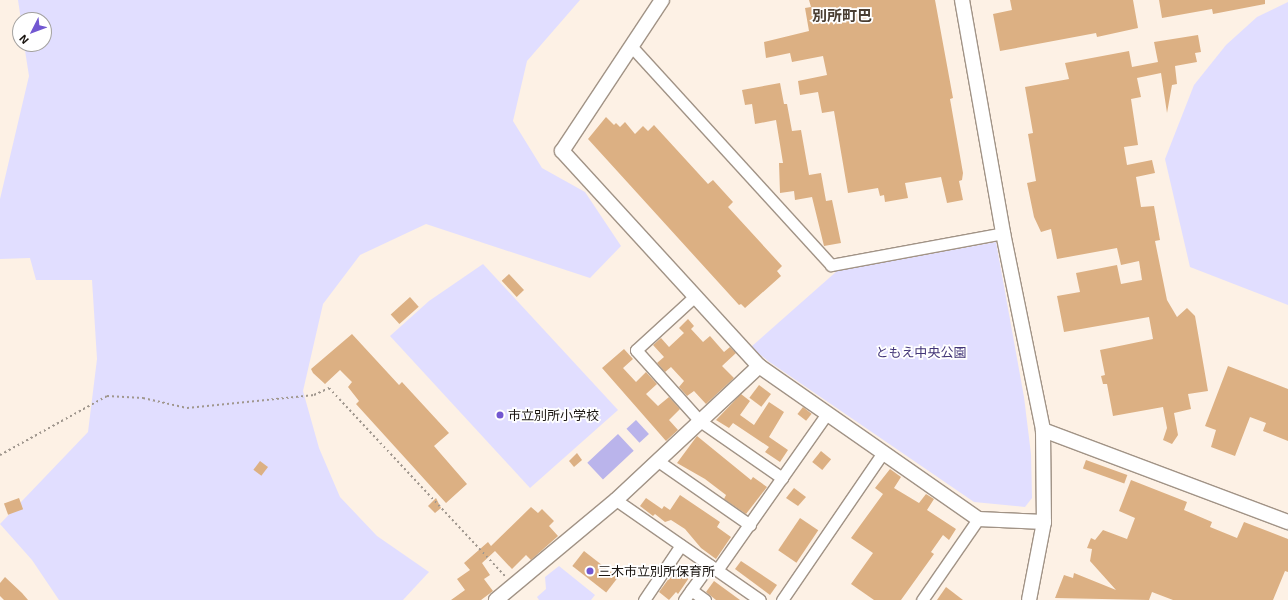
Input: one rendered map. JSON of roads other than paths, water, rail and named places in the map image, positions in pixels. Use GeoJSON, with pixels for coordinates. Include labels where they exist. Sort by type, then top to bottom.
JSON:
{"type":"FeatureCollection","features":[{"type":"Feature","properties":{"kind":"street"},"geometry":{"type":"LineString","coordinates":[[662,0],[562,151],[759,366],[826,415],[978,519],[1044,522]]}},
{"type":"Feature","properties":{"kind":"street"},"geometry":{"type":"LineString","coordinates":[[962,0],[1003,233],[1043,430],[1044,522],[1029,600]]}},
{"type":"Feature","properties":{"kind":"street"},"geometry":{"type":"LineString","coordinates":[[632,47],[831,265],[1003,233]]}},
{"type":"Feature","properties":{"kind":"street"},"geometry":{"type":"LineString","coordinates":[[695,296],[636,350],[700,421],[782,478]]}},
{"type":"Feature","properties":{"kind":"street"},"geometry":{"type":"LineString","coordinates":[[496,600],[616,500],[759,366]]}},
{"type":"Feature","properties":{"kind":"street"},"geometry":{"type":"LineString","coordinates":[[684,600],[691,590],[750,525],[826,415]]}},
{"type":"Feature","properties":{"kind":"street"},"geometry":{"type":"LineString","coordinates":[[1043,430],[1288,522]]}},
{"type":"Feature","properties":{"kind":"street"},"geometry":{"type":"LineString","coordinates":[[782,600],[882,454]]}},
{"type":"Feature","properties":{"kind":"street"},"geometry":{"type":"LineString","coordinates":[[658,461],[750,525]]}},
{"type":"Feature","properties":{"kind":"street"},"geometry":{"type":"LineString","coordinates":[[616,500],[760,600]]}},
{"type":"Feature","properties":{"kind":"street"},"geometry":{"type":"LineString","coordinates":[[922,600],[978,519]]}},
{"type":"Feature","properties":{"kind":"street"},"geometry":{"type":"LineString","coordinates":[[644,600],[682,545]]}},
{"type":"Feature","properties":{"kind":"street"},"geometry":{"type":"LineString","coordinates":[[691,590],[705,600]]}},
{"type":"Feature","properties":{"kind":"place","name":"市立別所小学校"},"geometry":{"type":"Point","coordinates":[500,415]}},
{"type":"Feature","properties":{"kind":"place","name":"三木市立別所保育所"},"geometry":{"type":"Point","coordinates":[590,571]}},
{"type":"Feature","properties":{"kind":"district","name":"別所町巴"},"geometry":{"type":"Point","coordinates":[842,16]}},
{"type":"Feature","properties":{"kind":"park label","name":"ともえ中央公園"},"geometry":{"type":"Point","coordinates":[921,352]}}]}
